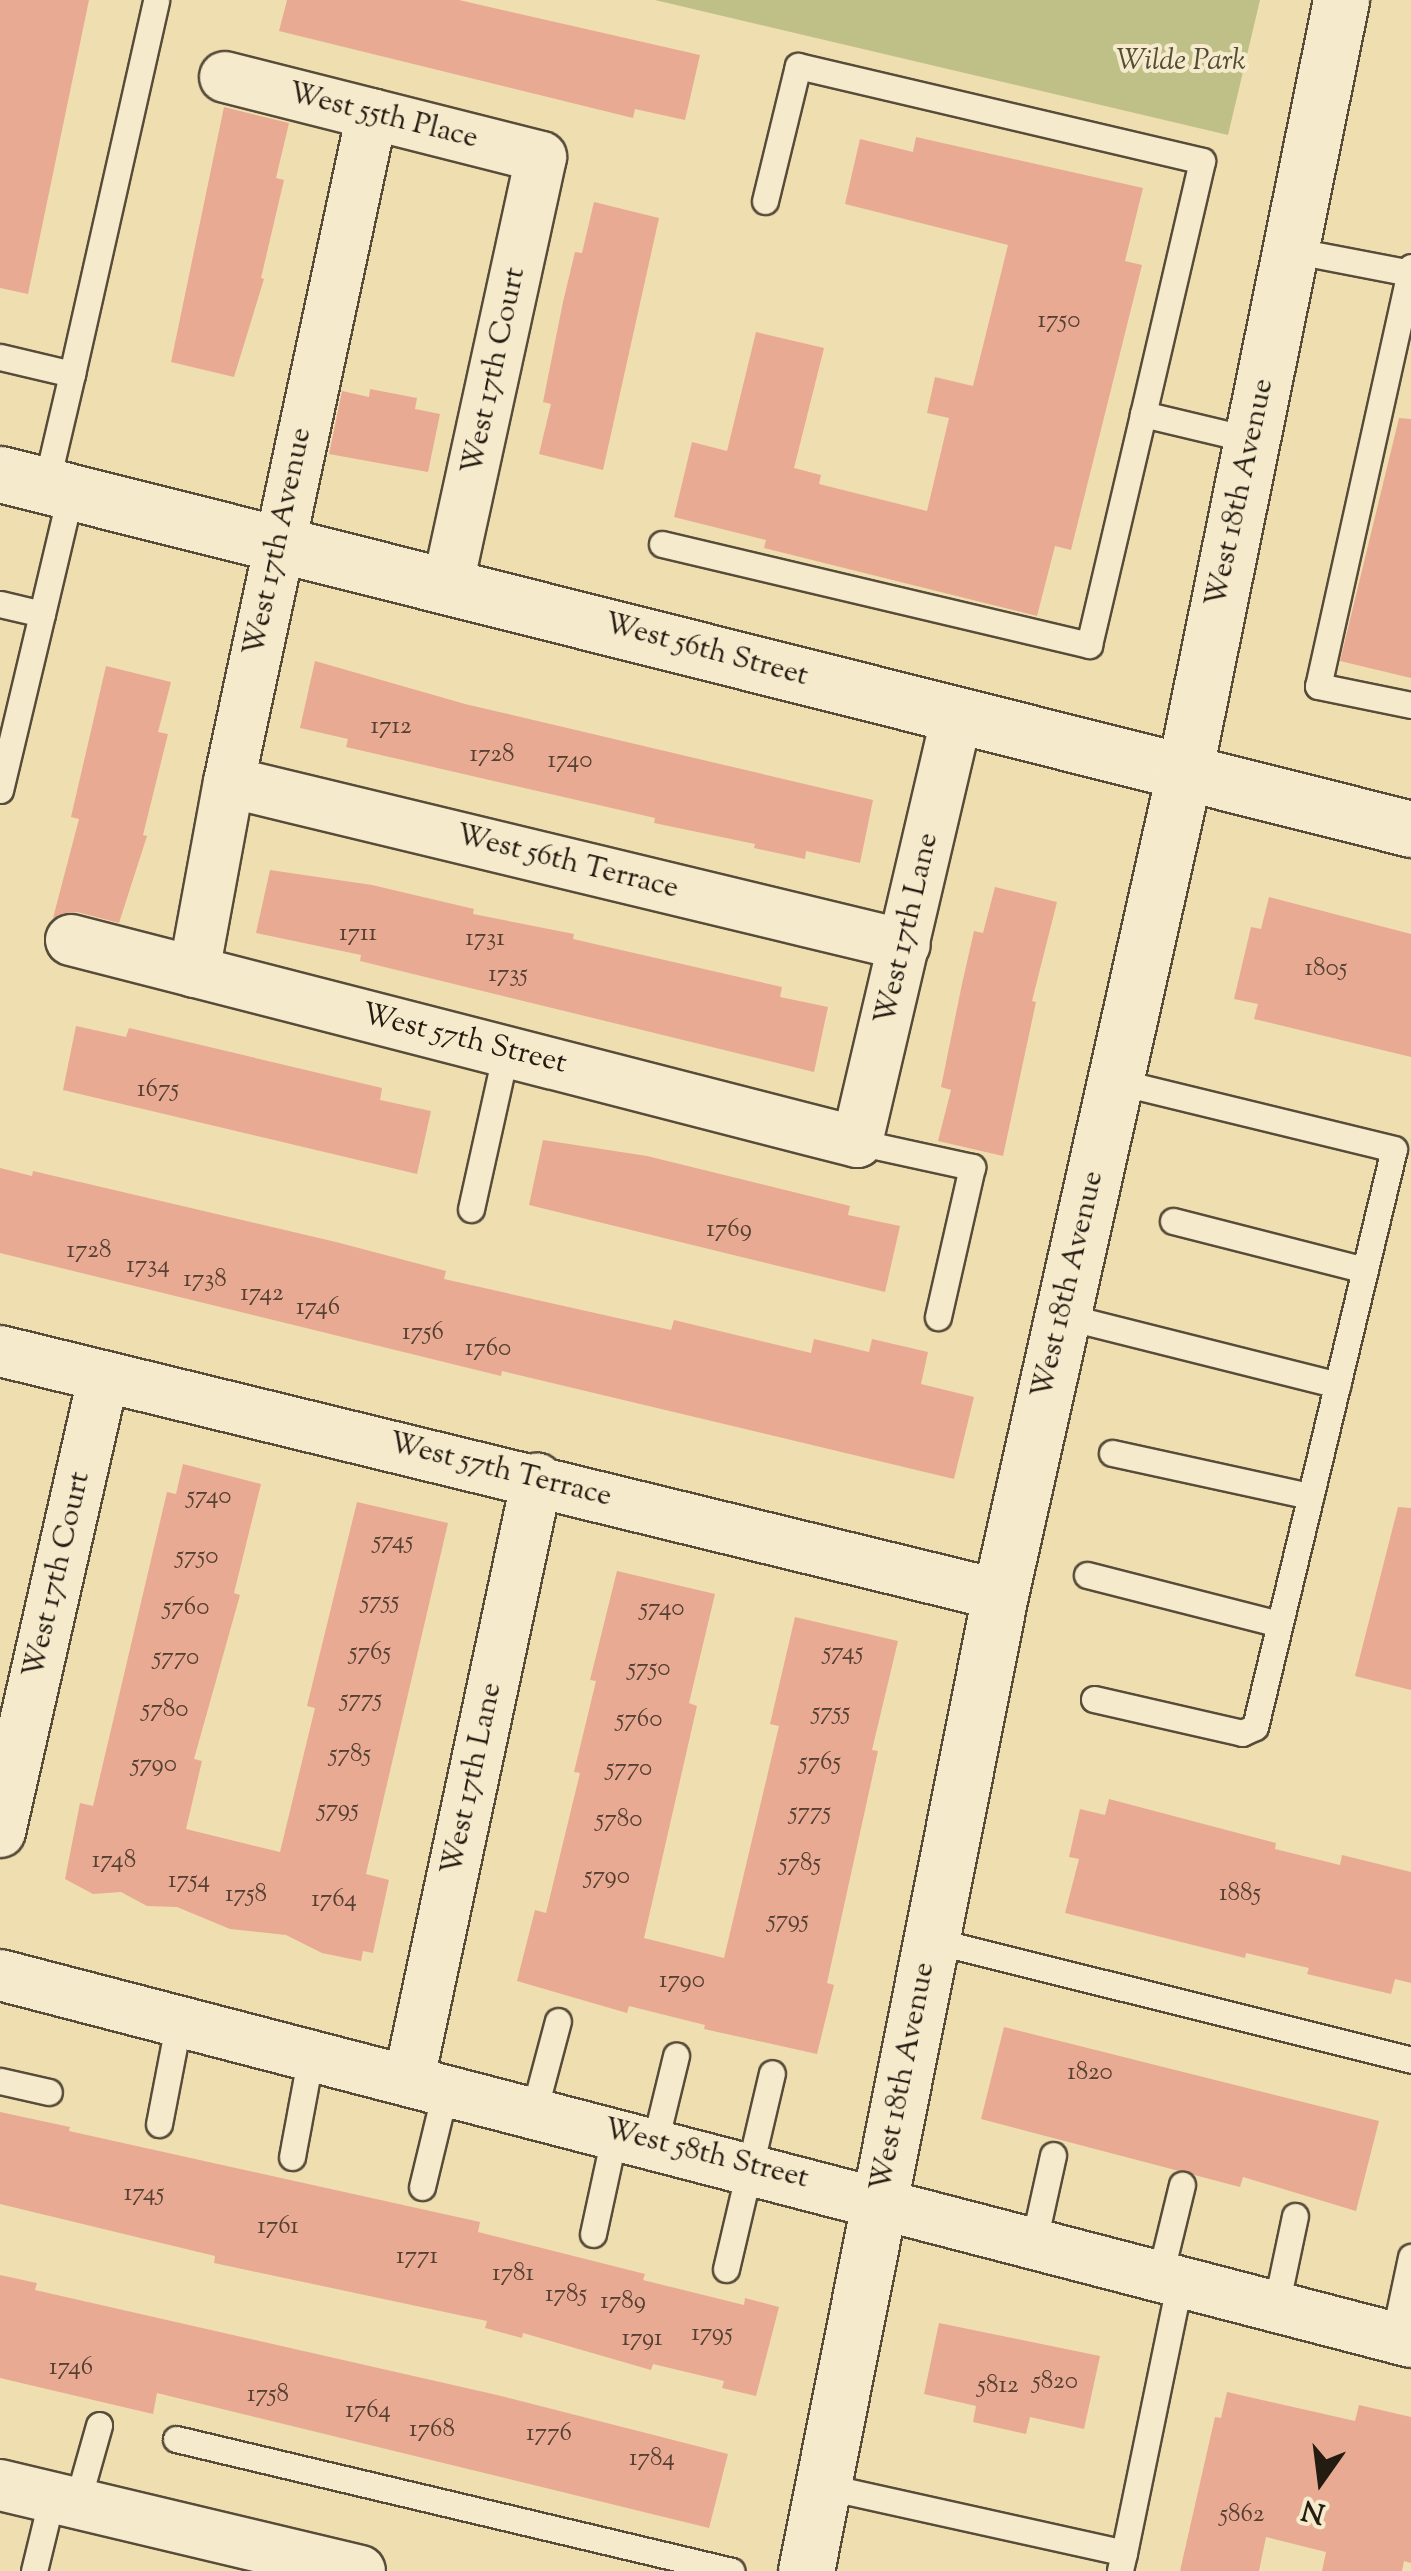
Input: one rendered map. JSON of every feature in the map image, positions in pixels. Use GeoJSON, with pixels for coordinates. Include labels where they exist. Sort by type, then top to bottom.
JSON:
{"type":"FeatureCollection","features":[{"type":"Feature","properties":{"kind":"street","name":"West 18th Avenue"},"geometry":{"type":"LineString","coordinates":[[806,2571],[1000,1595],[1184,774],[1341,0]]}},
{"type":"Feature","properties":{"kind":"street","name":"West 55th Place"},"geometry":{"type":"LineString","coordinates":[[225,76],[541,157]]}},
{"type":"Feature","properties":{"kind":"street","name":"West 17th Avenue"},"geometry":{"type":"LineString","coordinates":[[194,972],[229,782],[372,114]]}},
{"type":"Feature","properties":{"kind":"street","name":"West 17th Court"},"geometry":{"type":"LineString","coordinates":[[448,584],[541,157]]}},
{"type":"Feature","properties":{"kind":"street","name":"West 56th Street"},"geometry":{"type":"LineString","coordinates":[[39,483],[1411,829]]}},
{"type":"Feature","properties":{"kind":"street","name":"West 17th Lane"},"geometry":{"type":"LineString","coordinates":[[857,1142],[957,716]]}},
{"type":"Feature","properties":{"kind":"street","name":"West 56th Terrace"},"geometry":{"type":"LineString","coordinates":[[229,782],[906,945]]}},
{"type":"Feature","properties":{"kind":"street","name":"West 57th Street"},"geometry":{"type":"LineString","coordinates":[[71,940],[857,1142]]}},
{"type":"Feature","properties":{"kind":"street","name":"West 57th Terrace"},"geometry":{"type":"LineString","coordinates":[[0,1351],[1000,1595]]}},
{"type":"Feature","properties":{"kind":"street","name":"West 17th Court"},"geometry":{"type":"LineString","coordinates":[[0,1832],[103,1377]]}},
{"type":"Feature","properties":{"kind":"street","name":"West 17th Lane"},"geometry":{"type":"LineString","coordinates":[[428,2084],[537,1480]]}},
{"type":"Feature","properties":{"kind":"street","name":"West 58th Street"},"geometry":{"type":"LineString","coordinates":[[0,1974],[880,2200],[1403,2340]]}},
{"type":"Feature","properties":{"kind":"street"},"geometry":{"type":"LineString","coordinates":[[0,2485],[360,2571]]}},
{"type":"Feature","properties":{"kind":"lane"},"geometry":{"type":"LineString","coordinates":[[0,790],[42,614],[39,483],[72,374],[156,0]]}},
{"type":"Feature","properties":{"kind":"lane"},"geometry":{"type":"LineString","coordinates":[[662,544],[1089,644],[1202,161],[798,66],[765,201]]}},
{"type":"Feature","properties":{"kind":"lane"},"geometry":{"type":"LineString","coordinates":[[1290,250],[1410,270],[1318,686],[1411,705]]}},
{"type":"Feature","properties":{"kind":"lane"},"geometry":{"type":"LineString","coordinates":[[0,357],[72,374]]}},
{"type":"Feature","properties":{"kind":"lane"},"geometry":{"type":"LineString","coordinates":[[1143,414],[1252,440]]}},
{"type":"Feature","properties":{"kind":"lane"},"geometry":{"type":"LineString","coordinates":[[0,604],[42,614]]}},
{"type":"Feature","properties":{"kind":"lane"},"geometry":{"type":"LineString","coordinates":[[471,1209],[506,1050]]}},
{"type":"Feature","properties":{"kind":"lane"},"geometry":{"type":"LineString","coordinates":[[1094,1699],[1242,1734],[1255,1727],[1394,1149],[1115,1081]]}},
{"type":"Feature","properties":{"kind":"lane"},"geometry":{"type":"LineString","coordinates":[[857,1142],[972,1168],[938,1317]]}},
{"type":"Feature","properties":{"kind":"lane"},"geometry":{"type":"LineString","coordinates":[[1173,1221],[1365,1270]]}},
{"type":"Feature","properties":{"kind":"lane"},"geometry":{"type":"LineString","coordinates":[[1062,1316],[1337,1385]]}},
{"type":"Feature","properties":{"kind":"lane"},"geometry":{"type":"LineString","coordinates":[[1112,1454],[1310,1496]]}},
{"type":"Feature","properties":{"kind":"lane"},"geometry":{"type":"LineString","coordinates":[[1087,1575],[1279,1624]]}},
{"type":"Feature","properties":{"kind":"lane"},"geometry":{"type":"LineString","coordinates":[[931,1940],[1411,2060]]}},
{"type":"Feature","properties":{"kind":"lane"},"geometry":{"type":"LineString","coordinates":[[158,2124],[179,2020]]}},
{"type":"Feature","properties":{"kind":"lane"},"geometry":{"type":"LineString","coordinates":[[534,2111],[558,2021]]}},
{"type":"Feature","properties":{"kind":"lane"},"geometry":{"type":"LineString","coordinates":[[292,2157],[311,2054]]}},
{"type":"Feature","properties":{"kind":"lane"},"geometry":{"type":"LineString","coordinates":[[593,2234],[676,2056]]}},
{"type":"Feature","properties":{"kind":"lane"},"geometry":{"type":"LineString","coordinates":[[726,2269],[772,2073]]}},
{"type":"Feature","properties":{"kind":"lane"},"geometry":{"type":"LineString","coordinates":[[0,2080],[49,2092]]}},
{"type":"Feature","properties":{"kind":"lane"},"geometry":{"type":"LineString","coordinates":[[422,2188],[428,2084]]}},
{"type":"Feature","properties":{"kind":"lane"},"geometry":{"type":"LineString","coordinates":[[1034,2241],[1053,2154]]}},
{"type":"Feature","properties":{"kind":"lane"},"geometry":{"type":"LineString","coordinates":[[822,2486],[1122,2562],[1182,2186]]}},
{"type":"Feature","properties":{"kind":"lane"},"geometry":{"type":"LineString","coordinates":[[1276,2306],[1295,2216]]}},
{"type":"Feature","properties":{"kind":"lane"},"geometry":{"type":"LineString","coordinates":[[1403,2340],[1411,2258]]}},
{"type":"Feature","properties":{"kind":"lane"},"geometry":{"type":"LineString","coordinates":[[34,2571],[99,2425]]}},
{"type":"Feature","properties":{"kind":"lane"},"geometry":{"type":"LineString","coordinates":[[176,2439],[732,2571]]}},
{"type":"Feature","properties":{"kind":"green space","name":"Wilde Park"},"geometry":{"type":"Polygon","coordinates":[[[655,0],[1260,0],[1228,135],[655,0]]]}},
{"type":"Feature","properties":{"kind":"building"},"geometry":{"type":"Polygon","coordinates":[[[0,0],[89,0],[28,294],[0,288],[0,0]]]}},
{"type":"Feature","properties":{"kind":"building"},"geometry":{"type":"Polygon","coordinates":[[[287,0],[459,0],[700,55],[685,120],[635,109],[633,118],[279,31],[287,0]]]}},
{"type":"Feature","properties":{"kind":"building"},"geometry":{"type":"Polygon","coordinates":[[[224,107],[289,123],[276,178],[284,180],[261,278],[264,279],[234,377],[171,362],[224,107]]]}},
{"type":"Feature","properties":{"kind":"building"},"geometry":{"type":"Polygon","coordinates":[[[916,137],[1143,188],[1125,261],[1142,265],[1071,550],[1055,546],[1037,616],[764,548],[766,540],[674,517],[692,442],[727,451],[756,332],[824,348],[794,468],[821,475],[819,484],[927,511],[949,418],[927,413],[935,377],[973,386],[1008,245],[845,204],[860,139],[913,152],[916,137]]]}},
{"type":"Feature","properties":{"kind":"building"},"geometry":{"type":"Polygon","coordinates":[[[594,202],[659,218],[603,470],[539,454],[551,404],[543,402],[563,302],[575,252],[582,253],[594,202]]]}},
{"type":"Feature","properties":{"kind":"building"},"geometry":{"type":"Polygon","coordinates":[[[370,389],[417,398],[415,409],[440,414],[428,472],[329,454],[342,391],[369,397],[370,389]]]}},
{"type":"Feature","properties":{"kind":"building"},"geometry":{"type":"Polygon","coordinates":[[[1399,418],[1411,419],[1411,678],[1340,661],[1399,418]]]}},
{"type":"Feature","properties":{"kind":"building"},"geometry":{"type":"Polygon","coordinates":[[[315,661],[465,704],[873,800],[860,863],[806,851],[805,859],[754,848],[755,844],[654,823],[655,818],[346,747],[348,739],[300,728],[315,661]]]}},
{"type":"Feature","properties":{"kind":"building"},"geometry":{"type":"Polygon","coordinates":[[[106,666],[171,682],[158,732],[168,734],[143,835],[147,836],[119,923],[77,912],[53,918],[79,819],[71,817],[106,666]]]}},
{"type":"Feature","properties":{"kind":"building"},"geometry":{"type":"Polygon","coordinates":[[[270,870],[372,885],[474,909],[473,914],[574,934],[573,939],[782,987],[780,997],[828,1007],[814,1072],[360,961],[361,955],[256,933],[270,870]]]}},
{"type":"Feature","properties":{"kind":"building"},"geometry":{"type":"Polygon","coordinates":[[[995,887],[1057,902],[1032,1001],[1036,1002],[1003,1156],[938,1141],[951,1090],[941,1087],[962,984],[974,931],[983,933],[995,887]]]}},
{"type":"Feature","properties":{"kind":"building"},"geometry":{"type":"Polygon","coordinates":[[[1269,897],[1411,934],[1411,1057],[1254,1019],[1258,1004],[1234,999],[1251,927],[1261,929],[1269,897]]]}},
{"type":"Feature","properties":{"kind":"building"},"geometry":{"type":"Polygon","coordinates":[[[76,1026],[126,1037],[129,1028],[382,1088],[380,1100],[431,1111],[417,1174],[63,1090],[76,1026]]]}},
{"type":"Feature","properties":{"kind":"building"},"geometry":{"type":"Polygon","coordinates":[[[543,1140],[647,1156],[850,1206],[848,1215],[900,1226],[885,1292],[529,1205],[543,1140]]]}},
{"type":"Feature","properties":{"kind":"building"},"geometry":{"type":"Polygon","coordinates":[[[0,1168],[32,1176],[33,1171],[336,1242],[446,1271],[444,1279],[671,1330],[674,1320],[811,1353],[814,1339],[869,1352],[872,1339],[928,1352],[921,1384],[974,1397],[954,1479],[502,1371],[501,1376],[0,1253],[0,1168]]]}},
{"type":"Feature","properties":{"kind":"building"},"geometry":{"type":"Polygon","coordinates":[[[183,1464],[261,1484],[234,1593],[240,1595],[194,1759],[202,1761],[186,1829],[280,1852],[315,1708],[307,1706],[357,1502],[448,1523],[366,1874],[389,1880],[373,1953],[363,1951],[361,1961],[322,1953],[286,1935],[230,1929],[177,1907],[147,1906],[121,1892],[93,1894],[65,1879],[80,1803],[93,1806],[167,1492],[176,1494],[183,1464]]]}},
{"type":"Feature","properties":{"kind":"building"},"geometry":{"type":"Polygon","coordinates":[[[1398,1507],[1411,1508],[1411,1690],[1355,1676],[1398,1507]]]}},
{"type":"Feature","properties":{"kind":"building"},"geometry":{"type":"Polygon","coordinates":[[[617,1571],[715,1594],[689,1703],[697,1706],[644,1938],[724,1958],[779,1726],[770,1724],[795,1617],[898,1641],[872,1750],[878,1751],[827,1983],[834,1985],[817,2054],[704,2029],[705,2025],[629,2006],[627,2013],[517,1981],[535,1910],[546,1913],[580,1773],[574,1772],[596,1681],[590,1680],[617,1571]]]}},
{"type":"Feature","properties":{"kind":"building"},"geometry":{"type":"Polygon","coordinates":[[[1109,1799],[1276,1843],[1275,1849],[1340,1865],[1342,1855],[1411,1872],[1411,1983],[1395,1979],[1391,1994],[1307,1974],[1309,1968],[1246,1953],[1245,1958],[1065,1913],[1079,1859],[1069,1857],[1080,1809],[1105,1815],[1109,1799]]]}},
{"type":"Feature","properties":{"kind":"building"},"geometry":{"type":"Polygon","coordinates":[[[1004,2027],[1379,2121],[1356,2211],[1243,2177],[1240,2187],[981,2119],[1004,2027]]]}},
{"type":"Feature","properties":{"kind":"building"},"geometry":{"type":"Polygon","coordinates":[[[0,2112],[70,2127],[69,2131],[480,2222],[478,2232],[645,2274],[643,2280],[744,2305],[745,2298],[779,2307],[756,2396],[722,2388],[724,2381],[653,2364],[651,2370],[523,2333],[522,2338],[485,2328],[487,2321],[214,2263],[215,2256],[0,2204],[0,2112]]]}},
{"type":"Feature","properties":{"kind":"building"},"geometry":{"type":"Polygon","coordinates":[[[0,2275],[37,2283],[35,2290],[497,2395],[728,2454],[709,2528],[157,2393],[153,2414],[0,2378],[0,2275]]]}},
{"type":"Feature","properties":{"kind":"building"},"geometry":{"type":"Polygon","coordinates":[[[939,2323],[1100,2356],[1084,2429],[1030,2417],[1026,2434],[973,2422],[976,2406],[924,2394],[939,2323]]]}},
{"type":"Feature","properties":{"kind":"building"},"geometry":{"type":"Polygon","coordinates":[[[1227,2392],[1355,2421],[1359,2405],[1411,2417],[1411,2563],[1404,2561],[1402,2571],[1322,2571],[1326,2552],[1266,2537],[1259,2571],[1180,2571],[1215,2417],[1221,2418],[1227,2392]]]}}]}
